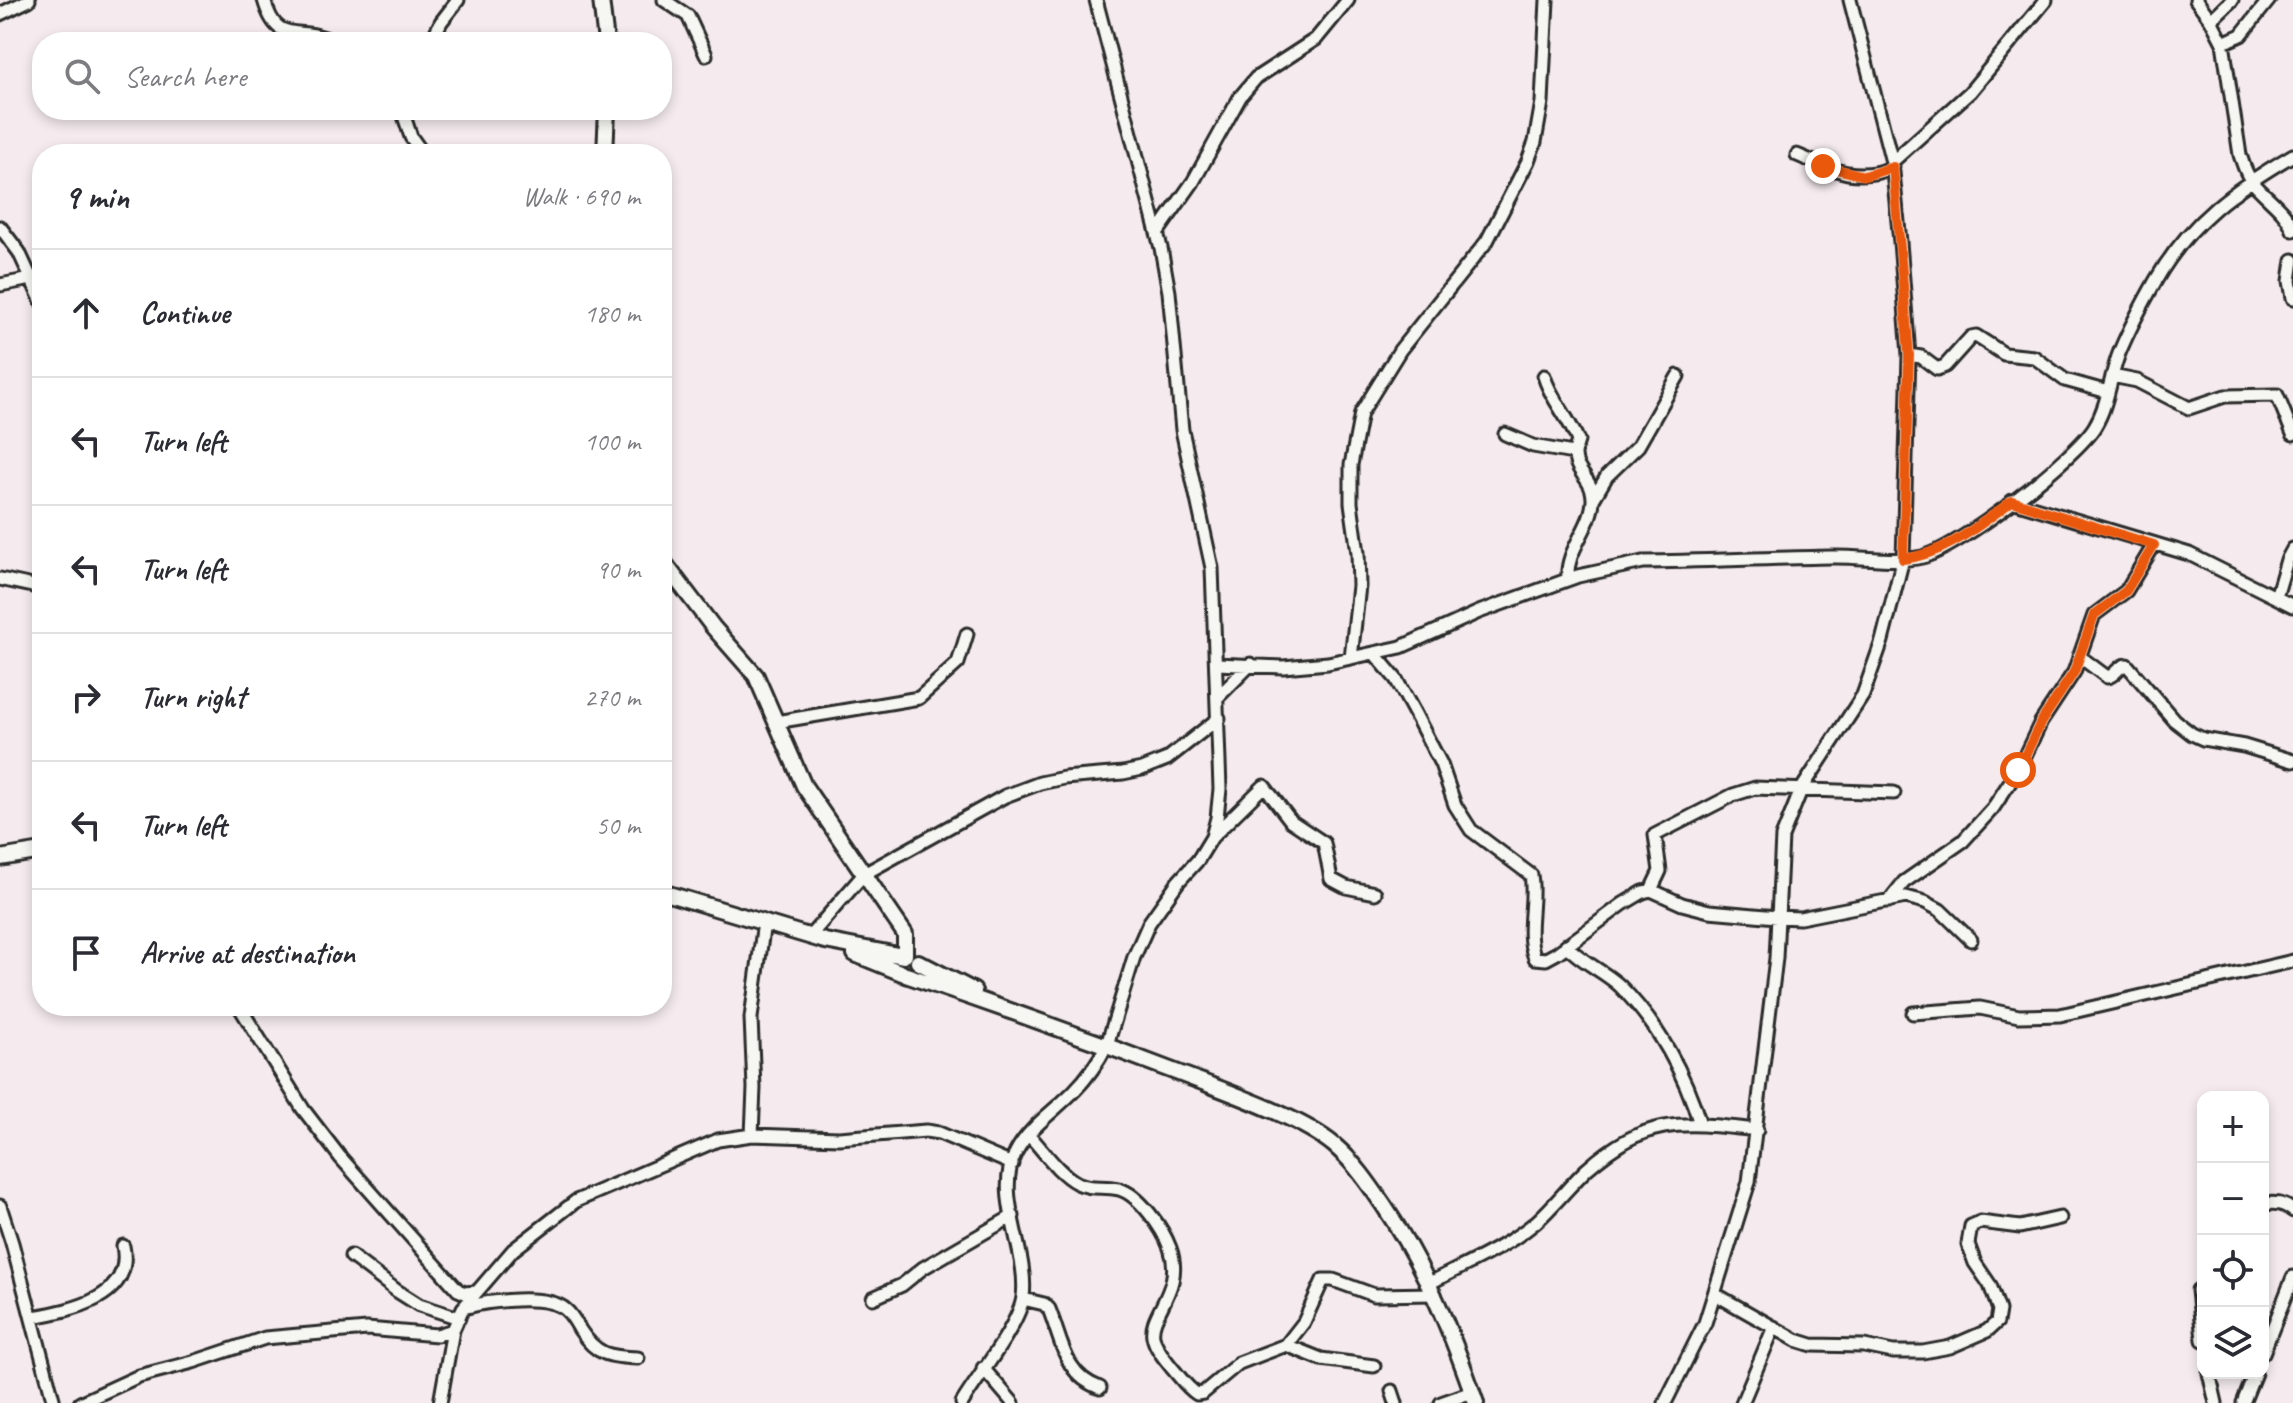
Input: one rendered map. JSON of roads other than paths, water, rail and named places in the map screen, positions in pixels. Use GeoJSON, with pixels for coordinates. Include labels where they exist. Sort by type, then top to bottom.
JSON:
{"type":"FeatureCollection","features":[{"type":"Feature","properties":{"kind":"main road"},"geometry":{"type":"LineString","coordinates":[[601,0],[605,32]]}},
{"type":"Feature","properties":{"kind":"main road"},"geometry":{"type":"LineString","coordinates":[[605,144],[607,120]]}},
{"type":"Feature","properties":{"kind":"main road"},"geometry":{"type":"LineString","coordinates":[[672,573],[756,676],[804,786],[905,934],[914,973],[904,974]]}},
{"type":"Feature","properties":{"kind":"main road"},"geometry":{"type":"LineString","coordinates":[[0,858],[32,853]]}},
{"type":"Feature","properties":{"kind":"main road"},"geometry":{"type":"LineString","coordinates":[[672,895],[825,941],[904,974],[1107,1045],[1261,1105],[1331,1143],[1369,1184],[1409,1243],[1432,1288],[1474,1398]]}},
{"type":"Feature","properties":{"kind":"main road"},"geometry":{"type":"LineString","coordinates":[[825,941],[911,958],[1009,1011]]}},
{"type":"Feature","properties":{"kind":"street"},"geometry":{"type":"LineString","coordinates":[[0,14],[29,0]]}},
{"type":"Feature","properties":{"kind":"street"},"geometry":{"type":"LineString","coordinates":[[264,0],[276,28],[292,32]]}},
{"type":"Feature","properties":{"kind":"street"},"geometry":{"type":"LineString","coordinates":[[436,32],[458,0]]}},
{"type":"Feature","properties":{"kind":"street"},"geometry":{"type":"LineString","coordinates":[[664,0],[688,16],[706,55]]}},
{"type":"Feature","properties":{"kind":"street"},"geometry":{"type":"LineString","coordinates":[[1096,0],[1157,233],[1169,292],[1182,430],[1212,568],[1220,789],[1212,837]]}},
{"type":"Feature","properties":{"kind":"street"},"geometry":{"type":"LineString","coordinates":[[1157,233],[1193,182],[1240,97],[1256,78],[1316,39],[1348,0]]}},
{"type":"Feature","properties":{"kind":"street"},"geometry":{"type":"LineString","coordinates":[[1351,658],[1359,586],[1351,465],[1361,413],[1400,350],[1487,241],[1528,161],[1535,142],[1542,102],[1547,0]]}},
{"type":"Feature","properties":{"kind":"street"},"geometry":{"type":"LineString","coordinates":[[1665,1403],[1705,1323],[1749,1182],[1776,958],[1782,837],[1801,790],[1863,695],[1882,641],[1903,559],[1909,355],[1893,164],[1850,0]]}},
{"type":"Feature","properties":{"kind":"street"},"geometry":{"type":"LineString","coordinates":[[1797,155],[1835,170],[1865,176],[1893,164],[1970,92],[2046,0]]}},
{"type":"Feature","properties":{"kind":"street"},"geometry":{"type":"LineString","coordinates":[[2196,0],[2223,43],[2240,155],[2251,180],[2292,224]]}},
{"type":"Feature","properties":{"kind":"street"},"geometry":{"type":"LineString","coordinates":[[2211,20],[2232,0]]}},
{"type":"Feature","properties":{"kind":"street"},"geometry":{"type":"LineString","coordinates":[[2223,43],[2241,35],[2269,0]]}},
{"type":"Feature","properties":{"kind":"street"},"geometry":{"type":"LineString","coordinates":[[405,120],[416,144]]}},
{"type":"Feature","properties":{"kind":"street"},"geometry":{"type":"LineString","coordinates":[[1217,664],[1283,667],[1351,658],[1401,647],[1479,612],[1568,579],[1643,562],[1832,557],[1903,559],[1924,557],[1950,545],[2044,477],[2094,428],[2119,352],[2157,279],[2205,215],[2251,180],[2293,155]]}},
{"type":"Feature","properties":{"kind":"street"},"geometry":{"type":"LineString","coordinates":[[0,227],[32,271]]}},
{"type":"Feature","properties":{"kind":"street"},"geometry":{"type":"LineString","coordinates":[[2293,260],[2290,281],[2293,298]]}},
{"type":"Feature","properties":{"kind":"street"},"geometry":{"type":"LineString","coordinates":[[0,285],[32,279]]}},
{"type":"Feature","properties":{"kind":"street"},"geometry":{"type":"LineString","coordinates":[[1909,355],[1921,357],[1937,369],[1945,366],[1973,336],[2004,354],[2034,357],[2065,380],[2108,392]]}},
{"type":"Feature","properties":{"kind":"street"},"geometry":{"type":"LineString","coordinates":[[1544,376],[1552,398],[1578,441],[1573,453],[1594,498]]}},
{"type":"Feature","properties":{"kind":"street"},"geometry":{"type":"LineString","coordinates":[[1568,579],[1566,566],[1592,510],[1594,498],[1607,476],[1638,446],[1678,376]]}},
{"type":"Feature","properties":{"kind":"street"},"geometry":{"type":"LineString","coordinates":[[2112,376],[2137,381],[2189,408],[2225,396],[2277,395],[2293,434]]}},
{"type":"Feature","properties":{"kind":"street"},"geometry":{"type":"LineString","coordinates":[[1505,434],[1533,446],[1573,453]]}},
{"type":"Feature","properties":{"kind":"street"},"geometry":{"type":"LineString","coordinates":[[2012,501],[2189,554],[2293,606]]}},
{"type":"Feature","properties":{"kind":"street"},"geometry":{"type":"LineString","coordinates":[[1889,901],[1904,882],[1963,841],[1993,808],[2018,770],[2041,722],[2074,672],[2094,615],[2126,591],[2154,545]]}},
{"type":"Feature","properties":{"kind":"street"},"geometry":{"type":"LineString","coordinates":[[2276,597],[2293,549]]}},
{"type":"Feature","properties":{"kind":"street"},"geometry":{"type":"LineString","coordinates":[[0,579],[32,586]]}},
{"type":"Feature","properties":{"kind":"street"},"geometry":{"type":"LineString","coordinates":[[776,722],[919,698],[958,663],[967,634]]}},
{"type":"Feature","properties":{"kind":"street"},"geometry":{"type":"LineString","coordinates":[[1374,653],[1396,679],[1441,764],[1455,805],[1471,830],[1531,875],[1529,945],[1535,958],[1546,959],[1623,904],[1651,890],[1682,904],[1709,911],[1800,918],[1906,897],[1940,910],[1971,940]]}},
{"type":"Feature","properties":{"kind":"street"},"geometry":{"type":"LineString","coordinates":[[2079,656],[2107,677],[2127,665],[2174,720],[2203,739],[2244,746],[2293,761]]}},
{"type":"Feature","properties":{"kind":"street"},"geometry":{"type":"LineString","coordinates":[[1218,697],[1251,664]]}},
{"type":"Feature","properties":{"kind":"street"},"geometry":{"type":"LineString","coordinates":[[810,936],[864,874],[1005,796],[1040,783],[1085,775],[1123,773],[1167,759],[1219,718]]}},
{"type":"Feature","properties":{"kind":"street"},"geometry":{"type":"LineString","coordinates":[[962,1403],[1017,1317],[1023,1299],[1023,1278],[1008,1195],[1008,1174],[1015,1153],[1092,1071],[1107,1045],[1134,957],[1149,923],[1212,837],[1264,786],[1291,821],[1324,843],[1331,879],[1346,887],[1375,893]]}},
{"type":"Feature","properties":{"kind":"street"},"geometry":{"type":"LineString","coordinates":[[1651,890],[1660,871],[1654,838],[1660,831],[1733,795],[1755,788],[1894,793]]}},
{"type":"Feature","properties":{"kind":"street"},"geometry":{"type":"LineString","coordinates":[[752,1135],[754,1088],[751,1018],[764,922]]}},
{"type":"Feature","properties":{"kind":"street"},"geometry":{"type":"LineString","coordinates":[[1566,945],[1619,985],[1648,1017],[1688,1085],[1700,1124]]}},
{"type":"Feature","properties":{"kind":"street"},"geometry":{"type":"LineString","coordinates":[[1913,1013],[1980,1008],[2019,1016],[2060,1015],[2293,961]]}},
{"type":"Feature","properties":{"kind":"street"},"geometry":{"type":"LineString","coordinates":[[245,1016],[303,1109],[340,1157],[458,1290],[475,1292]]}},
{"type":"Feature","properties":{"kind":"street"},"geometry":{"type":"LineString","coordinates":[[1029,1135],[1074,1182],[1094,1189],[1121,1189],[1131,1195],[1164,1236],[1171,1250],[1174,1269],[1172,1287],[1153,1331],[1153,1339],[1162,1356],[1201,1398],[1239,1363],[1286,1345],[1304,1322],[1323,1280],[1333,1280],[1374,1295],[1432,1288],[1521,1234],[1587,1169],[1640,1132],[1667,1125],[1700,1124],[1757,1130]]}},
{"type":"Feature","properties":{"kind":"street"},"geometry":{"type":"LineString","coordinates":[[440,1403],[453,1330],[461,1313],[475,1292],[513,1250],[576,1201],[641,1175],[697,1147],[752,1135],[839,1138],[926,1131],[939,1133],[1012,1164]]}},
{"type":"Feature","properties":{"kind":"street"},"geometry":{"type":"LineString","coordinates":[[2269,1204],[2286,1205],[2293,1211]]}},
{"type":"Feature","properties":{"kind":"street"},"geometry":{"type":"LineString","coordinates":[[0,1206],[33,1317],[54,1403]]}},
{"type":"Feature","properties":{"kind":"street"},"geometry":{"type":"LineString","coordinates":[[873,1298],[902,1285],[923,1268],[1013,1216]]}},
{"type":"Feature","properties":{"kind":"street"},"geometry":{"type":"LineString","coordinates":[[1715,1294],[1812,1345],[1864,1346],[1893,1352],[1923,1352],[1950,1347],[1987,1331],[1997,1322],[1999,1310],[1990,1285],[1975,1263],[1968,1244],[1971,1226],[1980,1222],[2020,1227],[2060,1218]]}},
{"type":"Feature","properties":{"kind":"street"},"geometry":{"type":"LineString","coordinates":[[33,1317],[66,1311],[111,1288],[125,1268],[123,1246]]}},
{"type":"Feature","properties":{"kind":"street"},"geometry":{"type":"LineString","coordinates":[[351,1256],[419,1305],[461,1313],[491,1302],[555,1302],[567,1310],[592,1346],[612,1357],[638,1358]]}},
{"type":"Feature","properties":{"kind":"street"},"geometry":{"type":"LineString","coordinates":[[2269,1338],[2293,1277]]}},
{"type":"Feature","properties":{"kind":"street"},"geometry":{"type":"LineString","coordinates":[[1023,1299],[1044,1304],[1049,1309],[1069,1363],[1078,1376],[1100,1388]]}},
{"type":"Feature","properties":{"kind":"street"},"geometry":{"type":"LineString","coordinates":[[1742,1403],[1774,1327]]}},
{"type":"Feature","properties":{"kind":"street"},"geometry":{"type":"LineString","coordinates":[[80,1403],[139,1376],[265,1338],[367,1329],[437,1335],[453,1330]]}},
{"type":"Feature","properties":{"kind":"street"},"geometry":{"type":"LineString","coordinates":[[1286,1345],[1321,1359],[1374,1366]]}},
{"type":"Feature","properties":{"kind":"street"},"geometry":{"type":"LineString","coordinates":[[983,1368],[1013,1403]]}},
{"type":"Feature","properties":{"kind":"street"},"geometry":{"type":"LineString","coordinates":[[2210,1379],[2216,1403]]}},
{"type":"Feature","properties":{"kind":"street"},"geometry":{"type":"LineString","coordinates":[[2243,1403],[2253,1379]]}},
{"type":"Feature","properties":{"kind":"street"},"geometry":{"type":"LineString","coordinates":[[1392,1391],[1396,1403]]}},
{"type":"Feature","properties":{"kind":"street"},"geometry":{"type":"LineString","coordinates":[[1441,1403],[1474,1398]]}}]}
